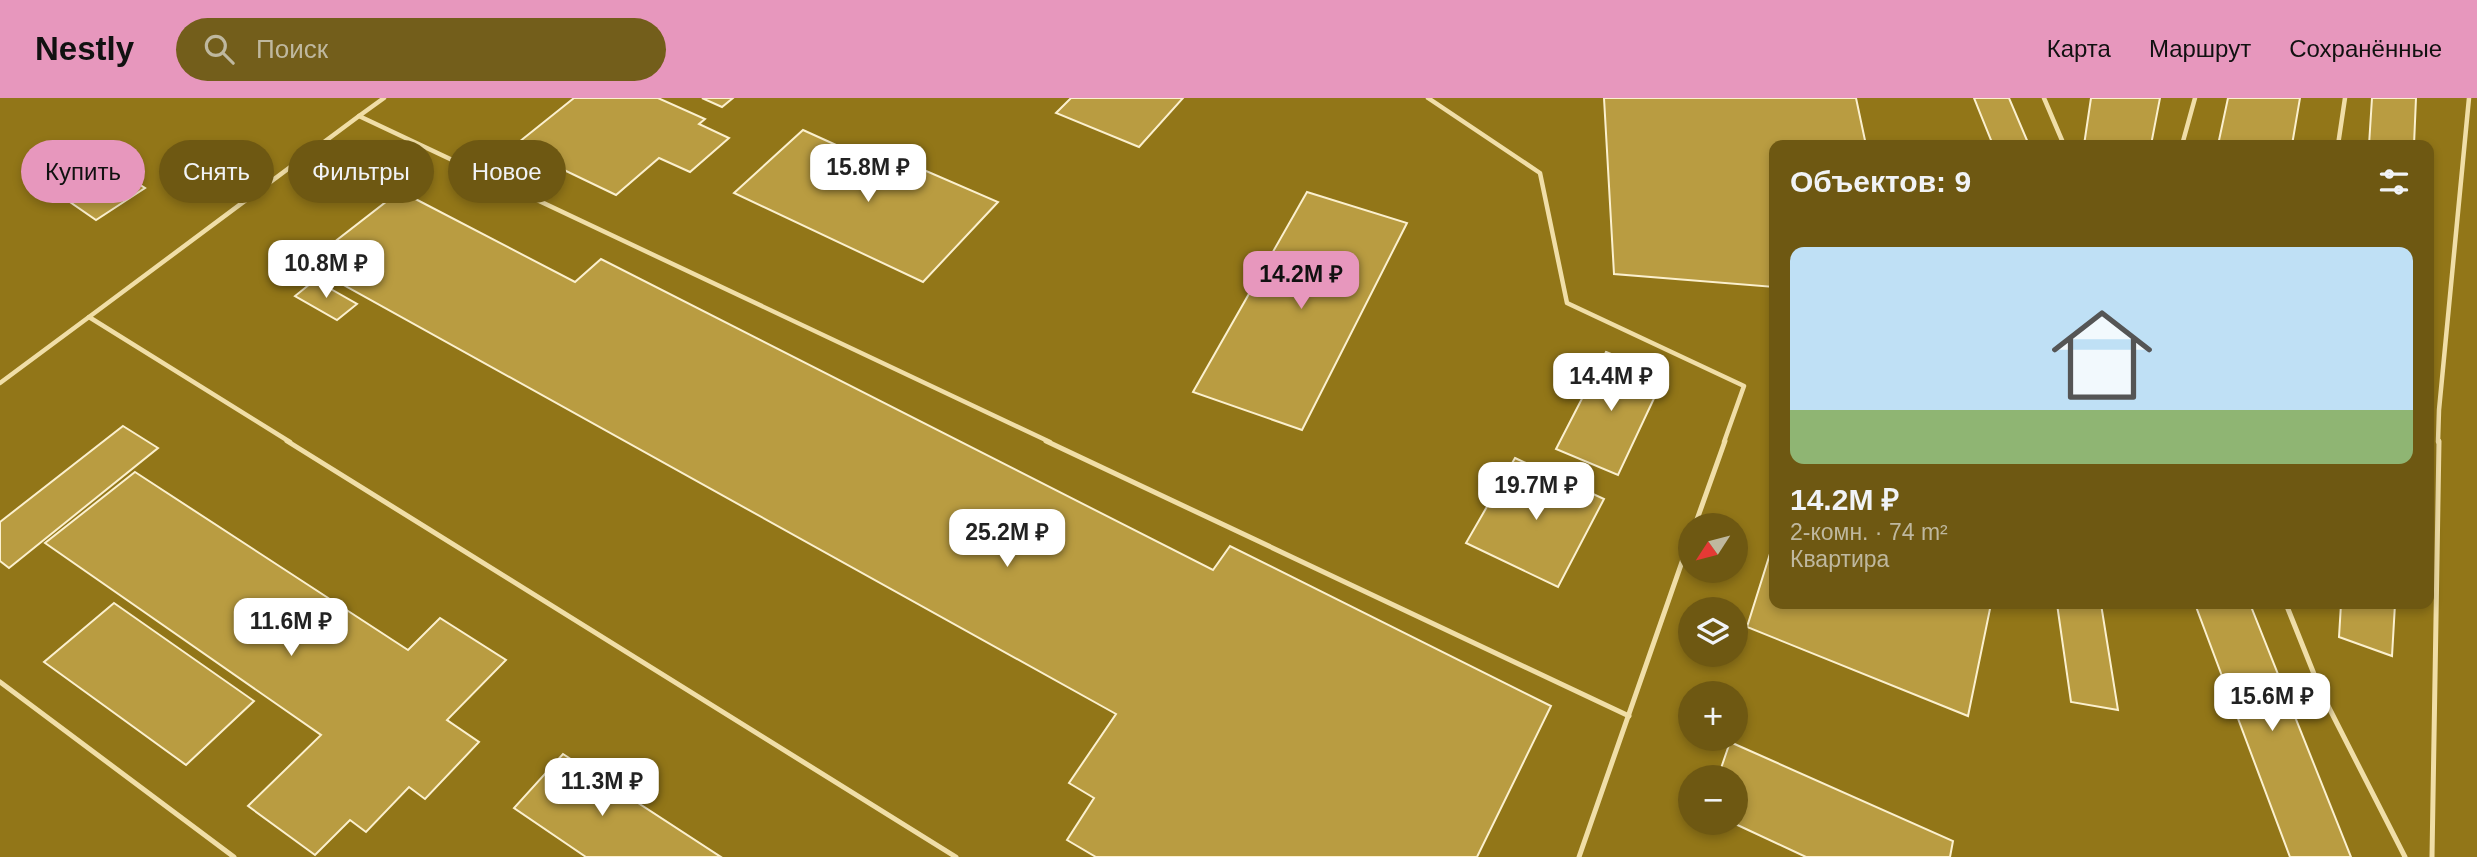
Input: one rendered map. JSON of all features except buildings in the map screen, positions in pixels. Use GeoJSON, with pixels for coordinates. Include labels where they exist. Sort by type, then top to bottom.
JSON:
{"type":"FeatureCollection","features":[{"type":"Feature","properties":{"kind":"lane"},"geometry":{"type":"LineString","coordinates":[[0,383],[384,98]]}},
{"type":"Feature","properties":{"kind":"lane"},"geometry":{"type":"LineString","coordinates":[[1428,98],[1540,173],[1567,303],[1744,386],[1699,513]]}},
{"type":"Feature","properties":{"kind":"lane"},"geometry":{"type":"LineString","coordinates":[[2044,98],[2062,140]]}},
{"type":"Feature","properties":{"kind":"lane"},"geometry":{"type":"LineString","coordinates":[[2183,140],[2195,98]]}},
{"type":"Feature","properties":{"kind":"lane"},"geometry":{"type":"LineString","coordinates":[[2339,140],[2345,98]]}},
{"type":"Feature","properties":{"kind":"lane"},"geometry":{"type":"LineString","coordinates":[[2432,857],[2439,410],[2469,98]]}},
{"type":"Feature","properties":{"kind":"lane"},"geometry":{"type":"LineString","coordinates":[[359,116],[1629,716]]}},
{"type":"Feature","properties":{"kind":"lane"},"geometry":{"type":"LineString","coordinates":[[89,317],[956,857]]}},
{"type":"Feature","properties":{"kind":"lane"},"geometry":{"type":"LineString","coordinates":[[1579,857],[1678,574]]}},
{"type":"Feature","properties":{"kind":"lane"},"geometry":{"type":"LineString","coordinates":[[2288,609],[2322,694],[2405,857]]}},
{"type":"Feature","properties":{"kind":"lane"},"geometry":{"type":"LineString","coordinates":[[0,682],[234,857]]}}]}
